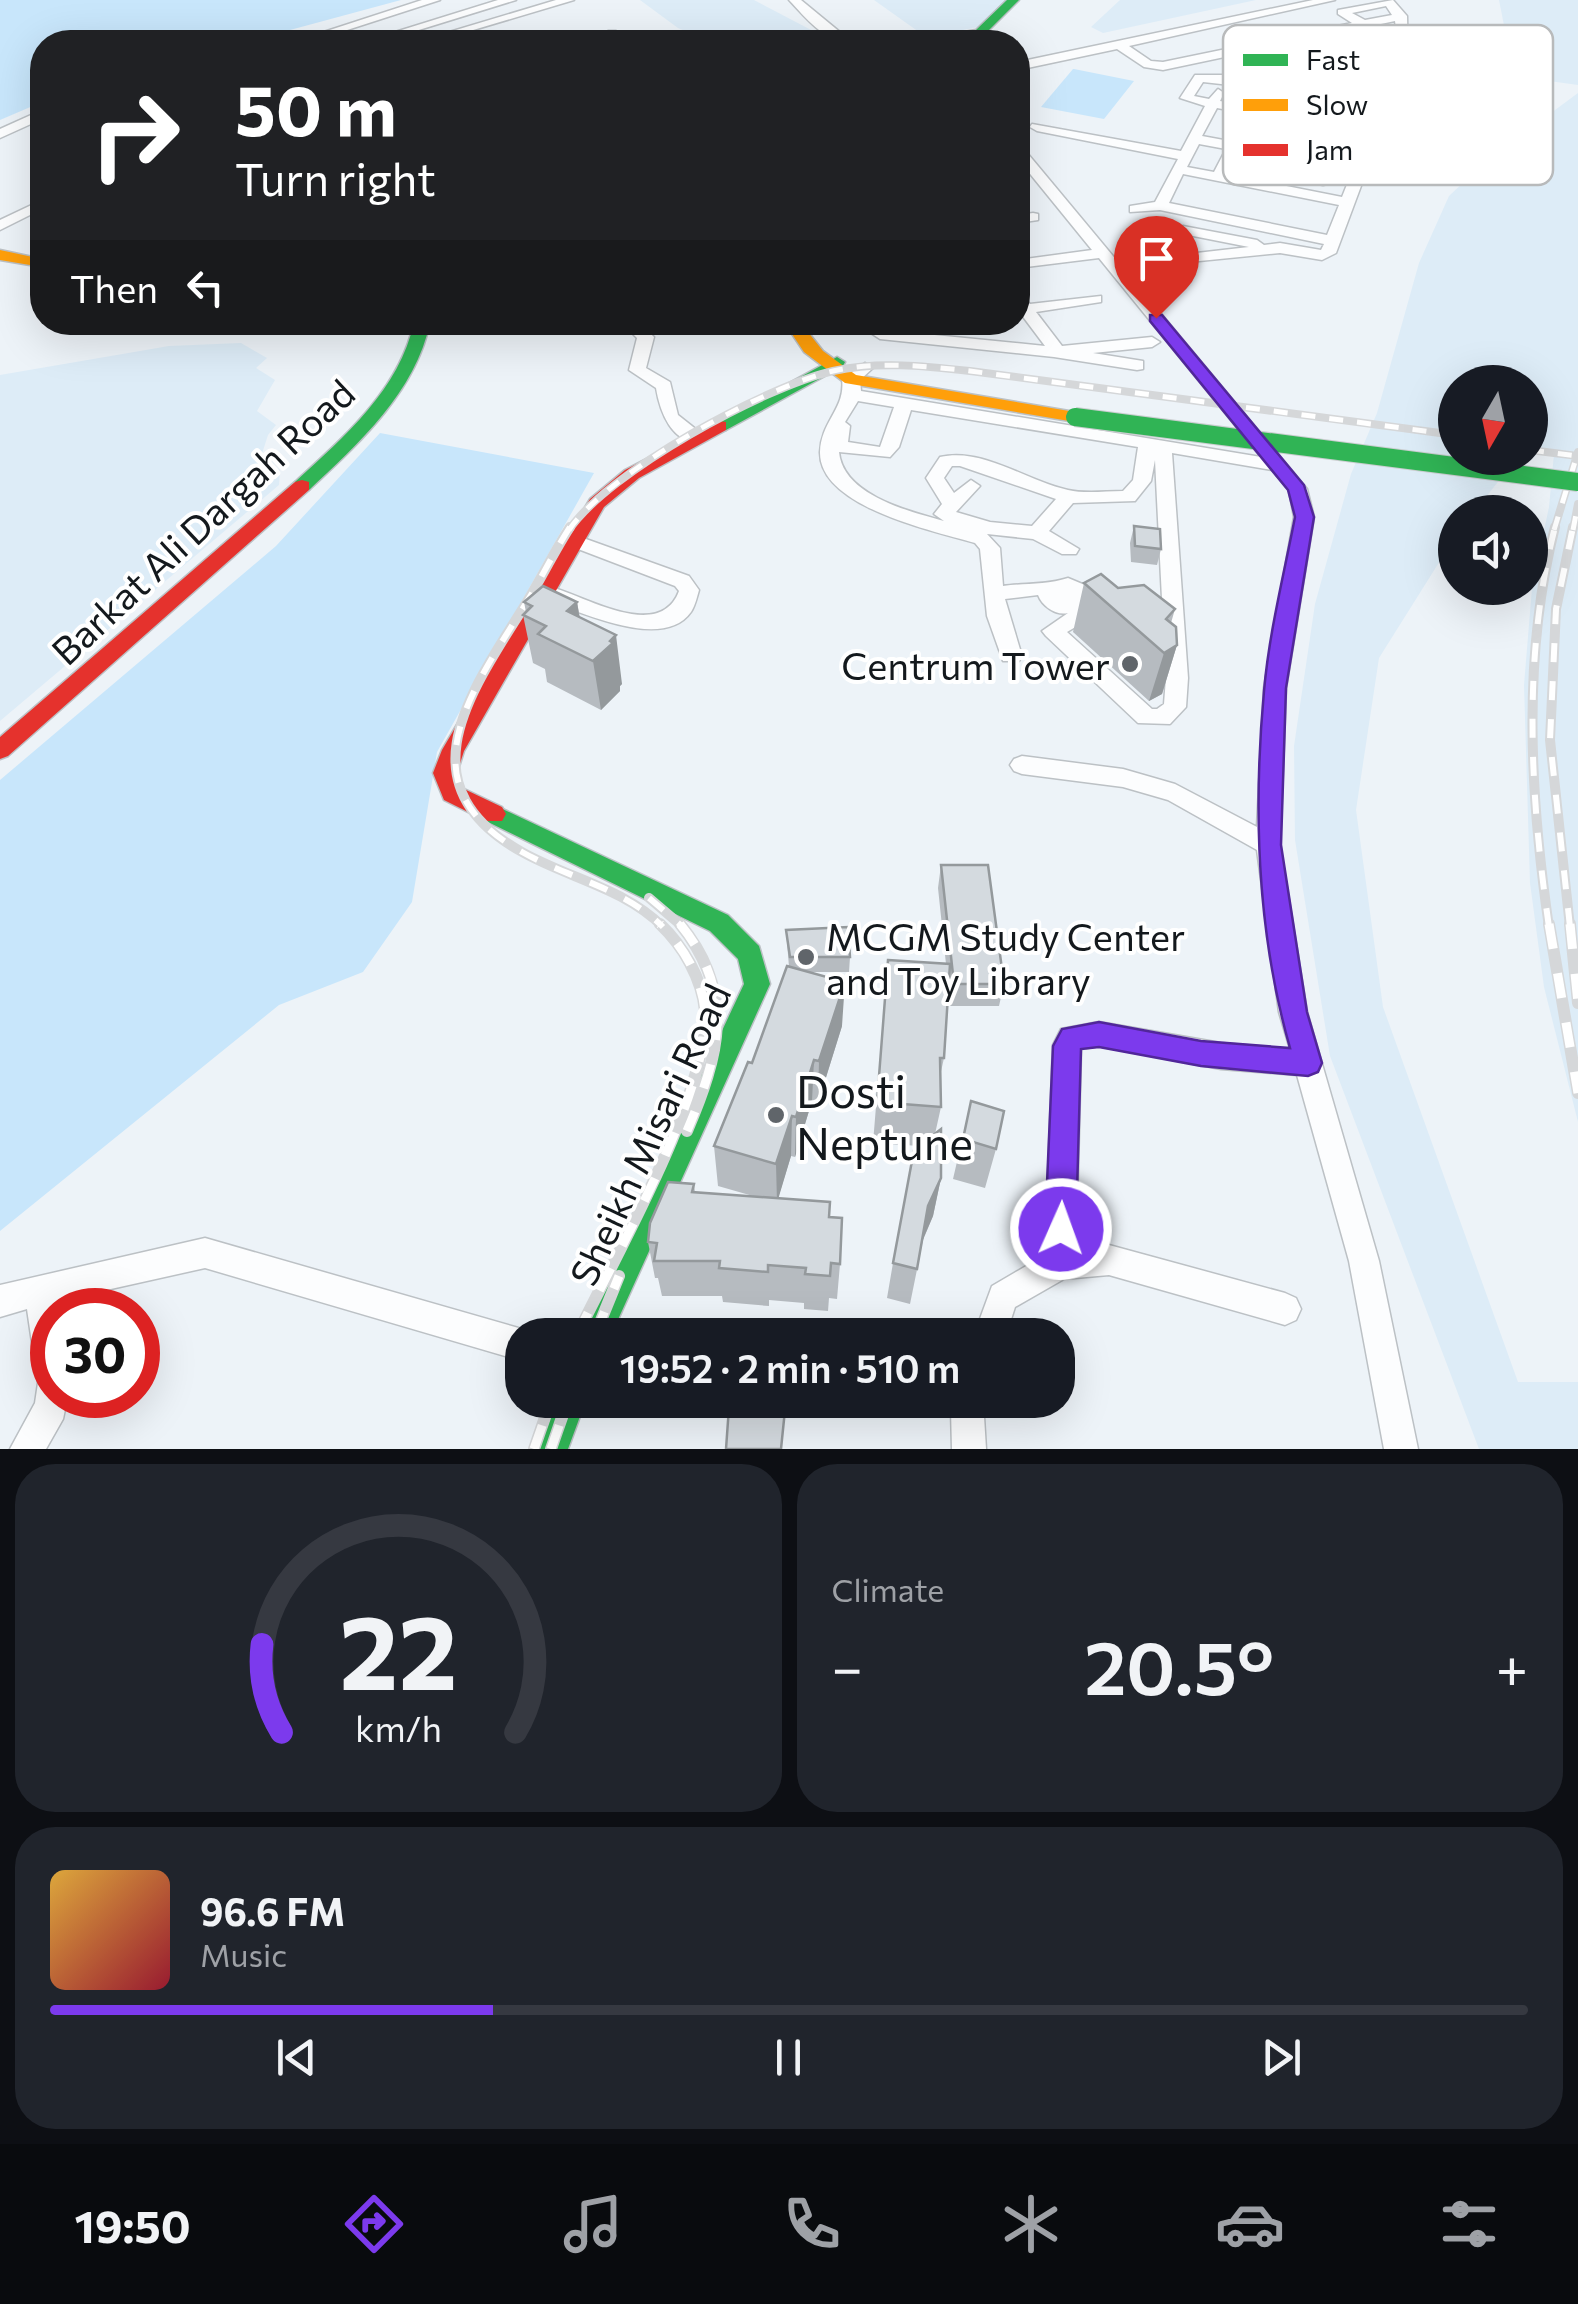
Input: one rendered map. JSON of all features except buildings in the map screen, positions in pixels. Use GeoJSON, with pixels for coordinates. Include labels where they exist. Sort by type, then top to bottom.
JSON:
{"type":"FeatureCollection","features":[{"type":"Feature","properties":{"kind":"main road"},"geometry":{"type":"LineString","coordinates":[[986,30],[1016,6]]}},
{"type":"Feature","properties":{"kind":"main road"},"geometry":{"type":"LineString","coordinates":[[0,245],[30,250]]}},
{"type":"Feature","properties":{"kind":"main road"},"geometry":{"type":"LineString","coordinates":[[0,254],[30,260]]}},
{"type":"Feature","properties":{"kind":"main road","name":"Barkat Ali Dargah Road"},"geometry":{"type":"LineString","coordinates":[[0,750],[158,616],[338,454],[375,414],[421,335]]}},
{"type":"Feature","properties":{"kind":"main road"},"geometry":{"type":"LineString","coordinates":[[798,335],[802,342],[845,375],[900,389],[1075,417],[1578,482]]}},
{"type":"Feature","properties":{"kind":"main road","name":"Sheikh Misari Road"},"geometry":{"type":"LineString","coordinates":[[603,1318],[757,984],[750,954],[719,923],[452,794],[444,773],[453,750],[542,592],[597,503],[620,482],[696,438],[845,375]]}},
{"type":"Feature","properties":{"kind":"main road"},"geometry":{"type":"LineString","coordinates":[[900,389],[1438,452]]}},
{"type":"Feature","properties":{"kind":"main road"},"geometry":{"type":"LineString","coordinates":[[1548,466],[1578,470]]}},
{"type":"Feature","properties":{"kind":"main road"},"geometry":{"type":"LineString","coordinates":[[551,1449],[562,1418]]}},
{"type":"Feature","properties":{"kind":"street"},"geometry":{"type":"LineString","coordinates":[[338,30],[434,0]]}},
{"type":"Feature","properties":{"kind":"street"},"geometry":{"type":"LineString","coordinates":[[409,30],[510,0]]}},
{"type":"Feature","properties":{"kind":"street"},"geometry":{"type":"LineString","coordinates":[[464,30],[568,0]]}},
{"type":"Feature","properties":{"kind":"street"},"geometry":{"type":"LineString","coordinates":[[795,0],[826,30]]}},
{"type":"Feature","properties":{"kind":"street"},"geometry":{"type":"LineString","coordinates":[[1258,25],[1329,0]]}},
{"type":"Feature","properties":{"kind":"street"},"geometry":{"type":"LineString","coordinates":[[1363,24],[1342,12],[1388,1],[1402,23]]}},
{"type":"Feature","properties":{"kind":"street"},"geometry":{"type":"LineString","coordinates":[[1030,63],[1273,12],[1308,15]]}},
{"type":"Feature","properties":{"kind":"street"},"geometry":{"type":"LineString","coordinates":[[1292,14],[1315,25]]}},
{"type":"Feature","properties":{"kind":"street"},"geometry":{"type":"LineString","coordinates":[[1357,25],[1402,23]]}},
{"type":"Feature","properties":{"kind":"street"},"geometry":{"type":"LineString","coordinates":[[1206,26],[1223,35]]}},
{"type":"Feature","properties":{"kind":"street"},"geometry":{"type":"LineString","coordinates":[[1163,50],[1223,36]]}},
{"type":"Feature","properties":{"kind":"street"},"geometry":{"type":"LineString","coordinates":[[1119,45],[1151,66]]}},
{"type":"Feature","properties":{"kind":"street"},"geometry":{"type":"LineString","coordinates":[[1075,54],[1151,66],[1223,55]]}},
{"type":"Feature","properties":{"kind":"street"},"geometry":{"type":"LineString","coordinates":[[1177,63],[1185,69],[1177,74],[1185,80],[1223,78]]}},
{"type":"Feature","properties":{"kind":"street"},"geometry":{"type":"LineString","coordinates":[[1199,78],[1186,100],[1223,106]]}},
{"type":"Feature","properties":{"kind":"street"},"geometry":{"type":"LineString","coordinates":[[1160,206],[1223,84]]}},
{"type":"Feature","properties":{"kind":"street"},"geometry":{"type":"LineString","coordinates":[[0,134],[30,120]]}},
{"type":"Feature","properties":{"kind":"street"},"geometry":{"type":"LineString","coordinates":[[1038,127],[1222,170]]}},
{"type":"Feature","properties":{"kind":"street"},"geometry":{"type":"LineString","coordinates":[[1194,139],[1223,144]]}},
{"type":"Feature","properties":{"kind":"street"},"geometry":{"type":"LineString","coordinates":[[1030,181],[1102,253],[1298,489],[1304,517],[1275,688],[1268,845],[1293,1012],[1364,1261],[1401,1449]]}},
{"type":"Feature","properties":{"kind":"street"},"geometry":{"type":"LineString","coordinates":[[1274,185],[1348,203]]}},
{"type":"Feature","properties":{"kind":"street"},"geometry":{"type":"LineString","coordinates":[[1316,197],[1320,185]]}},
{"type":"Feature","properties":{"kind":"street"},"geometry":{"type":"LineString","coordinates":[[1184,230],[1328,254],[1354,185]]}},
{"type":"Feature","properties":{"kind":"street"},"geometry":{"type":"LineString","coordinates":[[1160,206],[1209,256]]}},
{"type":"Feature","properties":{"kind":"street"},"geometry":{"type":"LineString","coordinates":[[1135,209],[1160,206],[1332,242]]}},
{"type":"Feature","properties":{"kind":"street"},"geometry":{"type":"LineString","coordinates":[[0,226],[30,210]]}},
{"type":"Feature","properties":{"kind":"street"},"geometry":{"type":"LineString","coordinates":[[1216,236],[1222,218]]}},
{"type":"Feature","properties":{"kind":"street"},"geometry":{"type":"LineString","coordinates":[[1144,264],[1280,248]]}},
{"type":"Feature","properties":{"kind":"street"},"geometry":{"type":"LineString","coordinates":[[1030,262],[1102,253]]}},
{"type":"Feature","properties":{"kind":"street"},"geometry":{"type":"LineString","coordinates":[[1030,303],[1095,299]]}},
{"type":"Feature","properties":{"kind":"street"},"geometry":{"type":"LineString","coordinates":[[1030,316],[1056,352]]}},
{"type":"Feature","properties":{"kind":"street"},"geometry":{"type":"LineString","coordinates":[[644,335],[638,370],[664,386],[670,416],[696,438]]}},
{"type":"Feature","properties":{"kind":"street"},"geometry":{"type":"LineString","coordinates":[[890,335],[1056,352],[1137,366]]}},
{"type":"Feature","properties":{"kind":"street"},"geometry":{"type":"LineString","coordinates":[[952,335],[956,342]]}},
{"type":"Feature","properties":{"kind":"street"},"geometry":{"type":"LineString","coordinates":[[1056,352],[1152,342]]}},
{"type":"Feature","properties":{"kind":"street"},"geometry":{"type":"LineString","coordinates":[[845,375],[838,442],[843,448],[878,453],[888,450],[900,389],[1156,446],[1278,465]]}},
{"type":"Feature","properties":{"kind":"street"},"geometry":{"type":"LineString","coordinates":[[845,375],[840,411],[830,436],[828,462],[839,480],[875,506],[982,540],[990,548],[988,568],[997,625],[1010,656]]}},
{"type":"Feature","properties":{"kind":"street"},"geometry":{"type":"LineString","coordinates":[[948,509],[935,478],[942,465],[953,459],[1068,497],[1124,503],[1142,481],[1156,446]]}},
{"type":"Feature","properties":{"kind":"street"},"geometry":{"type":"LineString","coordinates":[[1130,602],[1102,601],[1054,631],[1146,717],[1162,718],[1177,702],[1161,603],[1156,446]]}},
{"type":"Feature","properties":{"kind":"street"},"geometry":{"type":"LineString","coordinates":[[862,470],[860,480],[865,487],[884,500],[948,509],[986,531],[1001,528],[1037,534],[1069,549]]}},
{"type":"Feature","properties":{"kind":"street"},"geometry":{"type":"LineString","coordinates":[[948,509],[971,486]]}},
{"type":"Feature","properties":{"kind":"street"},"geometry":{"type":"LineString","coordinates":[[1037,534],[1068,497]]}},
{"type":"Feature","properties":{"kind":"street"},"geometry":{"type":"LineString","coordinates":[[1001,528],[1018,507]]}},
{"type":"Feature","properties":{"kind":"street"},"geometry":{"type":"LineString","coordinates":[[542,592],[634,622],[652,624],[668,621],[688,600],[689,590],[682,581],[572,540]]}},
{"type":"Feature","properties":{"kind":"street"},"geometry":{"type":"LineString","coordinates":[[994,594],[1046,591]]}},
{"type":"Feature","properties":{"kind":"street"},"geometry":{"type":"LineString","coordinates":[[1022,765],[1123,778],[1174,793],[1268,845]]}},
{"type":"Feature","properties":{"kind":"street"},"geometry":{"type":"LineString","coordinates":[[1060,1264],[1067,1046],[1072,1038],[1099,1034],[1201,1054],[1308,1063]]}},
{"type":"Feature","properties":{"kind":"street"},"geometry":{"type":"LineString","coordinates":[[45,1288],[205,1253],[505,1340]]}},
{"type":"Feature","properties":{"kind":"street"},"geometry":{"type":"LineString","coordinates":[[995,1318],[1002,1297],[1060,1264],[1109,1260],[1285,1309]]}},
{"type":"Feature","properties":{"kind":"street"},"geometry":{"type":"LineString","coordinates":[[0,1302],[30,1292]]}},
{"type":"Feature","properties":{"kind":"street"},"geometry":{"type":"LineString","coordinates":[[26,1449],[44,1418]]}},
{"type":"Feature","properties":{"kind":"street"},"geometry":{"type":"LineString","coordinates":[[967,1418],[970,1449]]}},
{"type":"Feature","properties":{"kind":"shaded area"},"geometry":{"type":"Polygon","coordinates":[[[0,0],[401,0],[290,30],[30,30],[30,107],[0,120],[0,0]]]}},
{"type":"Feature","properties":{"kind":"shaded area"},"geometry":{"type":"Polygon","coordinates":[[[640,0],[754,0],[811,30],[683,30],[640,0]]]}},
{"type":"Feature","properties":{"kind":"shaded area"},"geometry":{"type":"Polygon","coordinates":[[[874,0],[1011,0],[984,26],[916,30],[874,0]]]}},
{"type":"Feature","properties":{"kind":"shaded area"},"geometry":{"type":"Polygon","coordinates":[[[1120,0],[1256,0],[1103,33],[1091,27],[1120,0]]]}},
{"type":"Feature","properties":{"kind":"shaded area"},"geometry":{"type":"Polygon","coordinates":[[[1499,0],[1578,0],[1578,85],[1553,81],[1553,25],[1504,25],[1499,0]]]}},
{"type":"Feature","properties":{"kind":"shaded area"},"geometry":{"type":"Polygon","coordinates":[[[1073,69],[1134,81],[1104,119],[1041,107],[1073,69]]]}},
{"type":"Feature","properties":{"kind":"shaded area"},"geometry":{"type":"Polygon","coordinates":[[[1578,93],[1578,1122],[1544,987],[1530,883],[1524,685],[1531,605],[1548,605],[1548,512],[1554,454],[1548,454],[1548,365],[1438,365],[1438,475],[1503,475],[1488,495],[1438,495],[1438,564],[1379,658],[1356,810],[1383,1007],[1518,1382],[1578,1382],[1578,1449],[1479,1449],[1330,1056],[1295,840],[1294,746],[1315,604],[1351,474],[1377,413],[1419,263],[1449,196],[1461,185],[1553,185],[1553,111],[1578,93]]]}},
{"type":"Feature","properties":{"kind":"shaded area"},"geometry":{"type":"Polygon","coordinates":[[[241,343],[267,358],[256,368],[275,380],[257,411],[276,425],[268,435],[259,463],[280,470],[279,485],[0,721],[0,375],[169,346],[241,343]]]}},
{"type":"Feature","properties":{"kind":"shaded area"},"geometry":{"type":"Polygon","coordinates":[[[380,433],[594,473],[437,752],[412,902],[363,972],[279,1005],[0,1231],[0,780],[276,546],[380,433]]]}},
{"type":"Feature","properties":{"kind":"railway"},"geometry":{"type":"LineString","coordinates":[[569,530],[589,507],[651,458],[729,413],[803,380],[867,366],[970,371],[1438,433]]}},
{"type":"Feature","properties":{"kind":"railway"},"geometry":{"type":"LineString","coordinates":[[1548,452],[1577,456]]}},
{"type":"Feature","properties":{"kind":"railway"},"geometry":{"type":"LineString","coordinates":[[1577,456],[1578,452]]}},
{"type":"Feature","properties":{"kind":"railway"},"geometry":{"type":"LineString","coordinates":[[1554,530],[1577,456]]}},
{"type":"Feature","properties":{"kind":"railway"},"geometry":{"type":"LineString","coordinates":[[1573,530],[1578,504]]}},
{"type":"Feature","properties":{"kind":"railway"},"geometry":{"type":"LineString","coordinates":[[570,527],[466,708],[457,740],[456,770],[465,799],[486,827],[522,852],[631,902],[662,926]]}},
{"type":"Feature","properties":{"kind":"railway"},"geometry":{"type":"LineString","coordinates":[[1549,927],[1537,827],[1532,726],[1537,626],[1555,527]]}},
{"type":"Feature","properties":{"kind":"railway"},"geometry":{"type":"LineString","coordinates":[[1570,927],[1550,740],[1556,609],[1573,527]]}},
{"type":"Feature","properties":{"kind":"railway"},"geometry":{"type":"LineString","coordinates":[[649,898],[681,925]]}},
{"type":"Feature","properties":{"kind":"railway"},"geometry":{"type":"LineString","coordinates":[[1549,924],[1578,1093]]}},
{"type":"Feature","properties":{"kind":"railway"},"geometry":{"type":"LineString","coordinates":[[1570,924],[1578,1003]]}},
{"type":"Feature","properties":{"kind":"railway"},"geometry":{"type":"LineString","coordinates":[[681,925],[710,975],[717,1025],[707,1076],[687,1131]]}},
{"type":"Feature","properties":{"kind":"railway"},"geometry":{"type":"LineString","coordinates":[[586,1318],[657,1174],[692,1085],[702,1045],[705,1011],[696,975],[684,952],[662,926]]}},
{"type":"Feature","properties":{"kind":"railway"},"geometry":{"type":"LineString","coordinates":[[602,1318],[619,1276]]}},
{"type":"Feature","properties":{"kind":"railway"},"geometry":{"type":"LineString","coordinates":[[534,1449],[545,1418]]}},
{"type":"Feature","properties":{"kind":"railway"},"geometry":{"type":"LineString","coordinates":[[551,1449],[562,1418]]}},
{"type":"Feature","properties":{"kind":"traffic: fast"},"geometry":{"type":"LineString","coordinates":[[983,30],[1013,0]]}},
{"type":"Feature","properties":{"kind":"traffic: fast"},"geometry":{"type":"LineString","coordinates":[[302,486],[376,411],[407,366],[420,335]]}},
{"type":"Feature","properties":{"kind":"traffic: fast"},"geometry":{"type":"LineString","coordinates":[[720,426],[837,362]]}},
{"type":"Feature","properties":{"kind":"traffic: fast"},"geometry":{"type":"LineString","coordinates":[[1075,417],[1578,482]]}},
{"type":"Feature","properties":{"kind":"traffic: fast"},"geometry":{"type":"LineString","coordinates":[[494,814],[719,923],[750,954],[757,984],[603,1318]]}},
{"type":"Feature","properties":{"kind":"traffic: fast"},"geometry":{"type":"LineString","coordinates":[[551,1449],[562,1418]]}},
{"type":"Feature","properties":{"kind":"traffic: slow"},"geometry":{"type":"LineString","coordinates":[[0,255],[30,261]]}},
{"type":"Feature","properties":{"kind":"traffic: slow"},"geometry":{"type":"LineString","coordinates":[[800,335],[817,355],[851,379],[1075,417]]}},
{"type":"Feature","properties":{"kind":"traffic: jam"},"geometry":{"type":"LineString","coordinates":[[494,814],[452,794],[445,773],[453,750],[597,503],[632,474],[720,426]]}},
{"type":"Feature","properties":{"kind":"traffic: jam"},"geometry":{"type":"LineString","coordinates":[[0,750],[302,486]]}},
{"type":"Feature","properties":{"kind":"place","name":"Centrum Tower"},"geometry":{"type":"Point","coordinates":[1130,664]}},
{"type":"Feature","properties":{"kind":"place","name":"MCGM Study Center and Toy Library"},"geometry":{"type":"Point","coordinates":[806,957]}},
{"type":"Feature","properties":{"kind":"place","name":"Dosti Neptune"},"geometry":{"type":"Point","coordinates":[776,1115]}},
{"type":"Feature","properties":{"kind":"route"},"geometry":{"type":"LineString","coordinates":[[1061,1229],[1067,1046],[1072,1038],[1099,1034],[1201,1054],[1308,1063],[1293,1012],[1268,845],[1275,688],[1304,517],[1298,489],[1156,318]]}}]}
